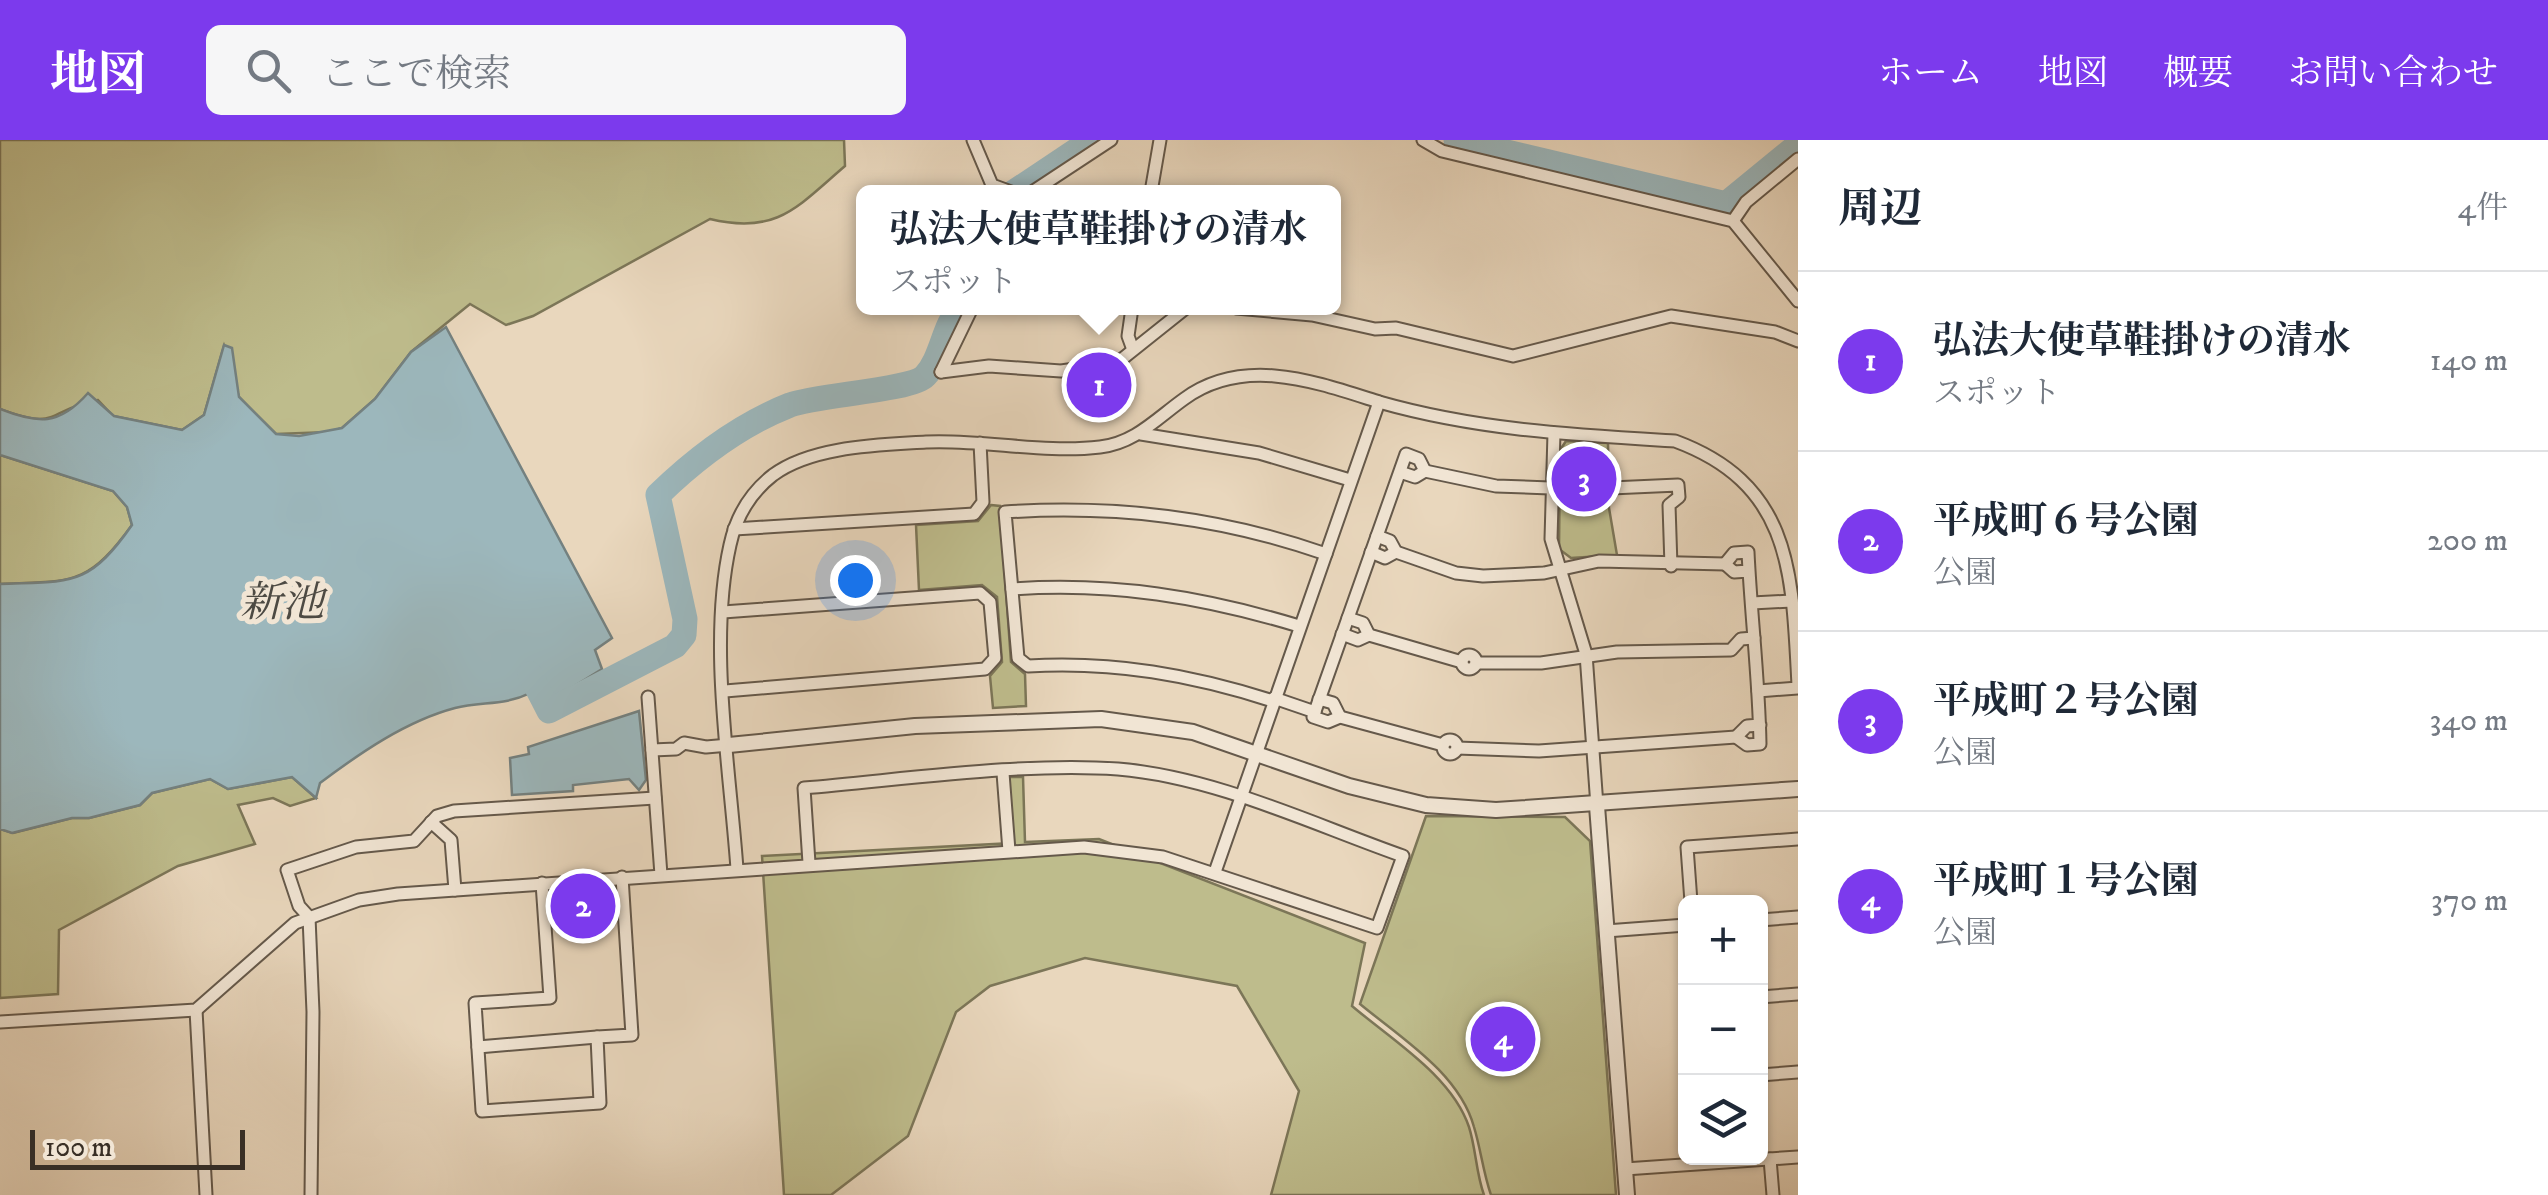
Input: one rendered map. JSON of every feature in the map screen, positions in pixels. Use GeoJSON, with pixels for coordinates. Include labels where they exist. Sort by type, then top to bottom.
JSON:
{"type":"FeatureCollection","features":[{"type":"Feature","properties":{"kind":"street"},"geometry":{"type":"LineString","coordinates":[[973,140],[992,185]]}},
{"type":"Feature","properties":{"kind":"street"},"geometry":{"type":"LineString","coordinates":[[1043,185],[1111,140]]}},
{"type":"Feature","properties":{"kind":"street"},"geometry":{"type":"LineString","coordinates":[[1152,185],[1160,140]]}},
{"type":"Feature","properties":{"kind":"street"},"geometry":{"type":"LineString","coordinates":[[1423,140],[1442,151],[1733,221],[1798,301]]}},
{"type":"Feature","properties":{"kind":"street"},"geometry":{"type":"LineString","coordinates":[[1733,221],[1746,202],[1798,159]]}},
{"type":"Feature","properties":{"kind":"street"},"geometry":{"type":"LineString","coordinates":[[969,315],[941,372],[989,366],[1061,371],[1117,363],[1177,315]]}},
{"type":"Feature","properties":{"kind":"street"},"geometry":{"type":"LineString","coordinates":[[1131,315],[1128,336],[1132,348]]}},
{"type":"Feature","properties":{"kind":"street"},"geometry":{"type":"LineString","coordinates":[[1302,315],[1375,329],[1396,328],[1513,356],[1671,316],[1775,332],[1798,340]]}},
{"type":"Feature","properties":{"kind":"street"},"geometry":{"type":"LineString","coordinates":[[737,869],[724,612],[734,529],[758,489],[798,460],[926,442],[1092,448],[1141,434],[1194,392],[1248,375],[1293,376],[1446,421],[1675,441],[1700,450],[1735,474],[1760,500],[1784,542],[1795,579],[1792,602],[1798,687],[1758,691]]}},
{"type":"Feature","properties":{"kind":"street"},"geometry":{"type":"LineString","coordinates":[[1215,872],[1379,402]]}},
{"type":"Feature","properties":{"kind":"street"},"geometry":{"type":"LineString","coordinates":[[1554,433],[1551,539],[1586,654],[1627,1195]]}},
{"type":"Feature","properties":{"kind":"street"},"geometry":{"type":"LineString","coordinates":[[1141,434],[1260,453],[1350,480]]}},
{"type":"Feature","properties":{"kind":"street"},"geometry":{"type":"LineString","coordinates":[[734,529],[974,514],[983,502],[980,442]]}},
{"type":"Feature","properties":{"kind":"street"},"geometry":{"type":"LineString","coordinates":[[1425,472],[1419,458],[1406,454],[1313,717],[1328,722],[1340,717],[1450,747],[1512,752],[1736,736],[1747,726],[1760,726]]}},
{"type":"Feature","properties":{"kind":"street"},"geometry":{"type":"LineString","coordinates":[[1400,472],[1414,477],[1425,472],[1496,486],[1550,488]]}},
{"type":"Feature","properties":{"kind":"street"},"geometry":{"type":"LineString","coordinates":[[1611,488],[1678,485],[1679,497],[1669,505]]}},
{"type":"Feature","properties":{"kind":"street"},"geometry":{"type":"LineString","coordinates":[[1652,486],[1659,500],[1669,505]]}},
{"type":"Feature","properties":{"kind":"street"},"geometry":{"type":"LineString","coordinates":[[1669,505],[1670,566]]}},
{"type":"Feature","properties":{"kind":"street"},"geometry":{"type":"LineString","coordinates":[[1315,712],[1167,672],[1102,665],[1028,666],[1018,658],[1005,512],[1059,509],[1174,515],[1250,530],[1326,554]]}},
{"type":"Feature","properties":{"kind":"street"},"geometry":{"type":"LineString","coordinates":[[1377,536],[1390,541],[1396,552],[1456,573],[1483,576],[1599,561],[1670,566],[1725,564],[1734,572],[1749,570]]}},
{"type":"Feature","properties":{"kind":"street"},"geometry":{"type":"LineString","coordinates":[[1370,552],[1384,558],[1396,552]]}},
{"type":"Feature","properties":{"kind":"street"},"geometry":{"type":"LineString","coordinates":[[1725,564],[1734,553],[1748,552],[1760,744],[1747,745],[1736,736]]}},
{"type":"Feature","properties":{"kind":"street"},"geometry":{"type":"LineString","coordinates":[[1012,589],[1117,587],[1172,593],[1234,606],[1299,626]]}},
{"type":"Feature","properties":{"kind":"street"},"geometry":{"type":"LineString","coordinates":[[724,612],[980,593],[990,602],[995,658],[985,670],[725,691]]}},
{"type":"Feature","properties":{"kind":"street"},"geometry":{"type":"LineString","coordinates":[[1752,604],[1792,602]]}},
{"type":"Feature","properties":{"kind":"street"},"geometry":{"type":"LineString","coordinates":[[1348,618],[1363,622],[1369,635]]}},
{"type":"Feature","properties":{"kind":"street"},"geometry":{"type":"LineString","coordinates":[[1342,634],[1358,640],[1369,635],[1469,663],[1541,663],[1586,654],[1732,650],[1741,658],[1756,657]]}},
{"type":"Feature","properties":{"kind":"street"},"geometry":{"type":"LineString","coordinates":[[1732,650],[1740,639],[1754,638]]}},
{"type":"Feature","properties":{"kind":"street"},"geometry":{"type":"LineString","coordinates":[[648,697],[661,875]]}},
{"type":"Feature","properties":{"kind":"street"},"geometry":{"type":"LineString","coordinates":[[1319,699],[1333,704],[1340,717]]}},
{"type":"Feature","properties":{"kind":"street"},"geometry":{"type":"LineString","coordinates":[[652,750],[676,749],[684,743],[729,745],[915,726],[1101,719],[1174,728],[1255,751],[1349,786],[1426,805],[1496,810],[1597,806],[1798,789]]}},
{"type":"Feature","properties":{"kind":"street"},"geometry":{"type":"LineString","coordinates":[[0,1022],[196,1010],[295,924],[377,896],[809,864],[1105,848],[1163,857],[1215,872],[1377,928],[1403,856],[1200,785],[1117,769],[804,788],[809,864]]}},
{"type":"Feature","properties":{"kind":"street"},"geometry":{"type":"LineString","coordinates":[[1003,773],[1009,851]]}},
{"type":"Feature","properties":{"kind":"street"},"geometry":{"type":"LineString","coordinates":[[311,1195],[314,1028],[309,917],[299,906],[287,870],[356,847],[414,841],[431,822],[454,811],[655,798]]}},
{"type":"Feature","properties":{"kind":"street"},"geometry":{"type":"LineString","coordinates":[[431,822],[451,840],[454,890]]}},
{"type":"Feature","properties":{"kind":"street"},"geometry":{"type":"LineString","coordinates":[[1690,895],[1687,847],[1798,838]]}},
{"type":"Feature","properties":{"kind":"street"},"geometry":{"type":"LineString","coordinates":[[478,1047],[632,1034],[622,877]]}},
{"type":"Feature","properties":{"kind":"street"},"geometry":{"type":"LineString","coordinates":[[542,883],[550,998],[475,1003],[482,1112],[600,1103],[596,1037]]}},
{"type":"Feature","properties":{"kind":"street"},"geometry":{"type":"LineString","coordinates":[[1768,919],[1798,917]]}},
{"type":"Feature","properties":{"kind":"street"},"geometry":{"type":"LineString","coordinates":[[1606,931],[1678,926]]}},
{"type":"Feature","properties":{"kind":"street"},"geometry":{"type":"LineString","coordinates":[[1768,996],[1798,994]]}},
{"type":"Feature","properties":{"kind":"street"},"geometry":{"type":"LineString","coordinates":[[196,1010],[206,1195]]}},
{"type":"Feature","properties":{"kind":"street"},"geometry":{"type":"LineString","coordinates":[[1768,1074],[1798,1072]]}},
{"type":"Feature","properties":{"kind":"street"},"geometry":{"type":"LineString","coordinates":[[1773,1195],[1770,1159],[1798,1157]]}},
{"type":"Feature","properties":{"kind":"street"},"geometry":{"type":"LineString","coordinates":[[1625,1169],[1678,1164]]}},
{"type":"Feature","properties":{"kind":"shaded area"},"geometry":{"type":"Polygon","coordinates":[[[0,140],[844,140],[845,166],[785,214],[753,223],[710,219],[533,316],[506,325],[470,304],[411,352],[375,399],[342,428],[276,434],[239,397],[224,346],[204,415],[182,430],[113,416],[98,400],[44,419],[0,409],[0,140]]]}},
{"type":"Feature","properties":{"kind":"shaded area"},"geometry":{"type":"Polygon","coordinates":[[[1566,441],[1608,443],[1609,508],[1617,555],[1571,558],[1559,549],[1560,450],[1566,441]]]}},
{"type":"Feature","properties":{"kind":"shaded area"},"geometry":{"type":"Polygon","coordinates":[[[0,455],[113,491],[127,507],[132,525],[103,560],[76,577],[0,584],[0,455]]]}},
{"type":"Feature","properties":{"kind":"shaded area"},"geometry":{"type":"Polygon","coordinates":[[[991,505],[1000,506],[1011,662],[1025,674],[1026,706],[993,708],[990,676],[1002,662],[997,597],[982,585],[919,590],[916,525],[978,521],[991,505]]]}},
{"type":"Feature","properties":{"kind":"shaded area"},"geometry":{"type":"Polygon","coordinates":[[[292,777],[316,798],[290,806],[273,798],[238,805],[255,844],[178,866],[59,930],[58,994],[0,998],[0,829],[13,833],[72,818],[89,818],[140,805],[152,793],[210,779],[228,789],[292,777]]]}},
{"type":"Feature","properties":{"kind":"shaded area"},"geometry":{"type":"Polygon","coordinates":[[[1008,777],[1023,777],[1025,842],[1099,839],[1365,943],[1352,1006],[1419,1060],[1449,1091],[1469,1127],[1484,1195],[1271,1195],[1299,1091],[1237,986],[1085,958],[990,986],[956,1012],[908,1136],[831,1195],[784,1195],[762,856],[1013,843],[1008,777]]]}},
{"type":"Feature","properties":{"kind":"shaded area"},"geometry":{"type":"Polygon","coordinates":[[[1426,816],[1565,817],[1590,841],[1616,1195],[1491,1195],[1474,1127],[1456,1090],[1427,1058],[1360,1004],[1426,816]]]}},
{"type":"Feature","properties":{"kind":"shaded area"},"geometry":{"type":"Polygon","coordinates":[[[609,884],[616,892],[618,917],[551,920],[549,895],[556,888],[609,884]]]}},
{"type":"Feature","properties":{"kind":"water","name":"新池"},"geometry":{"type":"Polygon","coordinates":[[[446,327],[612,638],[595,650],[602,669],[539,708],[530,693],[511,700],[455,708],[419,721],[367,750],[320,783],[316,798],[292,777],[228,789],[210,779],[152,793],[140,805],[89,818],[72,818],[12,833],[0,829],[0,584],[61,581],[90,571],[117,546],[132,525],[127,507],[113,491],[0,455],[0,409],[47,419],[67,412],[88,393],[114,416],[182,430],[204,415],[224,345],[232,348],[239,397],[276,434],[299,436],[342,428],[375,399],[411,352],[446,327]]]}},
{"type":"Feature","properties":{"kind":"water"},"geometry":{"type":"Polygon","coordinates":[[[639,711],[646,780],[639,790],[629,779],[573,785],[573,791],[512,795],[510,758],[529,754],[528,747],[639,711]]]}},
{"type":"Feature","properties":{"kind":"waterway"},"geometry":{"type":"LineString","coordinates":[[1024,185],[1092,140]]}},
{"type":"Feature","properties":{"kind":"waterway"},"geometry":{"type":"LineString","coordinates":[[1456,140],[1726,204],[1798,145]]}},
{"type":"Feature","properties":{"kind":"waterway"},"geometry":{"type":"LineString","coordinates":[[530,674],[549,711],[675,646],[684,635],[685,619],[658,495],[720,443],[771,413],[803,401],[917,381],[935,360],[956,315]]}},
{"type":"Feature","properties":{"kind":"place","name":"弘法大使草鞋掛けの清水"},"geometry":{"type":"Point","coordinates":[1099,385]}},
{"type":"Feature","properties":{"kind":"place","name":"平成町２号公園"},"geometry":{"type":"Point","coordinates":[1584,479]}},
{"type":"Feature","properties":{"kind":"place","name":"平成町６号公園"},"geometry":{"type":"Point","coordinates":[583,906]}},
{"type":"Feature","properties":{"kind":"place","name":"平成町１号公園"},"geometry":{"type":"Point","coordinates":[1503,1039]}}]}
